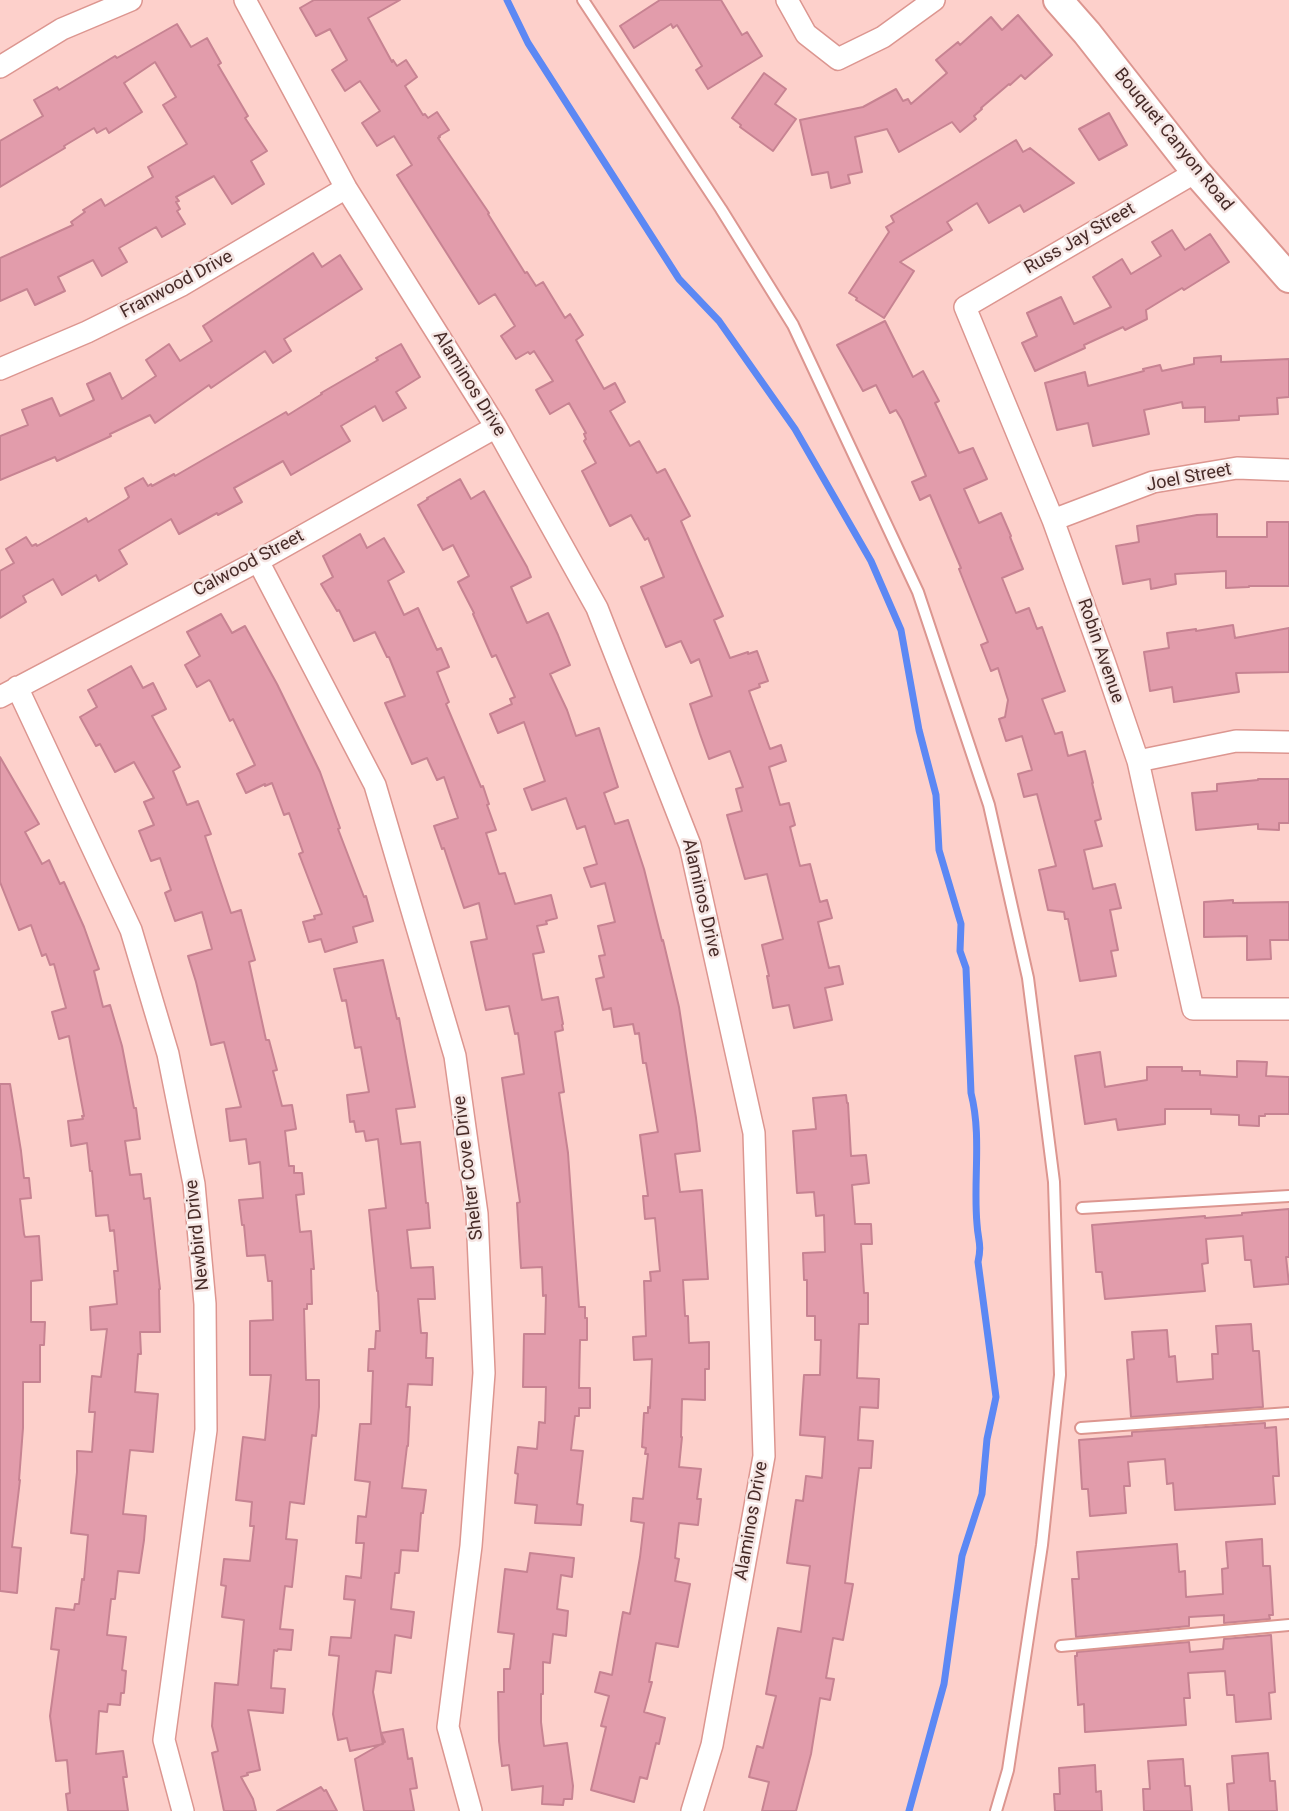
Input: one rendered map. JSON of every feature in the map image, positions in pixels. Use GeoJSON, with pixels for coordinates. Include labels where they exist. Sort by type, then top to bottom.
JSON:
{"type":"FeatureCollection","features":[{"type":"Feature","properties":{"kind":"main road","name":"Bouquet Canyon Road"},"geometry":{"type":"LineString","coordinates":[[1058,0],[1196,172],[1289,278]]}},
{"type":"Feature","properties":{"kind":"street"},"geometry":{"type":"LineString","coordinates":[[0,67],[62,29],[131,0]]}},
{"type":"Feature","properties":{"kind":"street","name":"Alaminos Drive"},"geometry":{"type":"LineString","coordinates":[[245,0],[346,188],[496,427],[597,608],[690,845],[754,1133],[764,1456],[712,1745],[692,1811]]}},
{"type":"Feature","properties":{"kind":"street"},"geometry":{"type":"LineString","coordinates":[[787,0],[806,34],[838,59],[883,37],[933,0]]}},
{"type":"Feature","properties":{"kind":"street","name":"Russ Jay Street"},"geometry":{"type":"LineString","coordinates":[[965,307],[1196,172]]}},
{"type":"Feature","properties":{"kind":"street","name":"Franwood Drive"},"geometry":{"type":"LineString","coordinates":[[0,369],[87,332],[182,285],[346,188]]}},
{"type":"Feature","properties":{"kind":"street","name":"Robin Avenue"},"geometry":{"type":"LineString","coordinates":[[965,307],[1053,520],[1138,761],[1193,1009],[1289,1009]]}},
{"type":"Feature","properties":{"kind":"street","name":"Calwood Street"},"geometry":{"type":"LineString","coordinates":[[8,692],[258,561],[496,427]]}},
{"type":"Feature","properties":{"kind":"street","name":"Joel Street"},"geometry":{"type":"LineString","coordinates":[[1053,520],[1153,482],[1237,468],[1289,470]]}},
{"type":"Feature","properties":{"kind":"street","name":"Shelter Cove Drive"},"geometry":{"type":"LineString","coordinates":[[258,561],[375,785],[455,1056],[477,1214],[484,1373],[471,1546],[448,1727],[471,1811]]}},
{"type":"Feature","properties":{"kind":"street","name":"Newbird Drive"},"geometry":{"type":"LineString","coordinates":[[8,692],[131,930],[168,1054],[194,1184],[205,1304],[206,1430],[164,1740],[183,1811]]}},
{"type":"Feature","properties":{"kind":"street"},"geometry":{"type":"LineString","coordinates":[[1138,761],[1236,741],[1289,742]]}},
{"type":"Feature","properties":{"kind":"lane"},"geometry":{"type":"LineString","coordinates":[[583,0],[722,209],[793,325],[918,592],[989,805],[1028,978],[1054,1182],[1060,1375],[1042,1545],[1008,1770],[996,1811]]}},
{"type":"Feature","properties":{"kind":"lane"},"geometry":{"type":"LineString","coordinates":[[1082,1208],[1289,1196]]}},
{"type":"Feature","properties":{"kind":"lane"},"geometry":{"type":"LineString","coordinates":[[1082,1428],[1289,1413]]}},
{"type":"Feature","properties":{"kind":"lane"},"geometry":{"type":"LineString","coordinates":[[1061,1646],[1289,1625]]}},
{"type":"Feature","properties":{"kind":"building"},"geometry":{"type":"Polygon","coordinates":[[[314,0],[400,0],[368,18],[392,62],[393,60],[397,66],[406,60],[417,77],[405,86],[423,115],[428,118],[437,112],[449,130],[438,138],[489,213],[525,273],[527,272],[536,286],[543,282],[565,318],[570,314],[583,335],[576,340],[604,389],[615,383],[625,402],[610,411],[630,446],[639,441],[657,473],[665,469],[690,516],[681,521],[723,616],[714,620],[730,658],[757,651],[768,681],[749,691],[770,749],[781,745],[786,761],[769,767],[780,805],[789,803],[795,825],[790,827],[800,866],[810,864],[820,902],[827,900],[832,918],[818,922],[829,968],[839,966],[843,984],[825,988],[832,1020],[794,1028],[789,1005],[773,1008],[762,945],[783,939],[767,874],[745,879],[727,815],[742,811],[736,789],[743,787],[730,751],[709,759],[690,704],[712,696],[699,659],[691,663],[681,641],[666,647],[641,587],[664,577],[648,538],[645,540],[631,515],[610,526],[582,471],[596,463],[584,441],[586,433],[569,403],[550,414],[536,390],[553,381],[534,351],[516,359],[501,336],[515,326],[495,294],[479,304],[397,175],[412,165],[394,136],[377,146],[362,123],[380,111],[360,81],[345,91],[332,70],[347,60],[330,29],[316,36],[300,8],[314,0]]]}},
{"type":"Feature","properties":{"kind":"building"},"geometry":{"type":"Polygon","coordinates":[[[660,0],[721,0],[742,35],[747,32],[762,56],[708,89],[696,70],[702,66],[677,25],[673,28],[671,24],[634,48],[620,26],[660,0]]]}},
{"type":"Feature","properties":{"kind":"building"},"geometry":{"type":"Polygon","coordinates":[[[1018,15],[1052,55],[1025,79],[1021,75],[1009,84],[981,108],[974,116],[976,119],[960,132],[952,122],[899,152],[887,129],[855,137],[862,172],[848,175],[850,183],[831,188],[828,172],[812,175],[800,120],[863,107],[896,89],[903,101],[908,99],[911,104],[947,73],[936,60],[958,42],[960,45],[991,17],[1002,30],[1018,15]]]}},
{"type":"Feature","properties":{"kind":"building"},"geometry":{"type":"Polygon","coordinates":[[[177,24],[191,47],[207,38],[221,63],[218,65],[248,116],[245,118],[267,151],[251,161],[264,184],[232,204],[214,176],[176,197],[180,209],[177,211],[185,224],[162,237],[156,227],[119,248],[127,262],[102,276],[93,260],[58,277],[65,291],[35,305],[27,289],[0,301],[0,258],[73,225],[71,222],[85,212],[83,210],[101,199],[105,206],[153,177],[148,167],[187,144],[163,105],[176,97],[155,62],[124,83],[142,112],[109,133],[106,128],[97,133],[94,128],[0,187],[0,141],[43,116],[34,100],[57,87],[59,90],[115,56],[117,58],[177,24]]]}},
{"type":"Feature","properties":{"kind":"building"},"geometry":{"type":"Polygon","coordinates":[[[764,73],[786,89],[775,104],[796,119],[773,151],[732,118],[764,73]]]}},
{"type":"Feature","properties":{"kind":"building"},"geometry":{"type":"Polygon","coordinates":[[[1109,113],[1127,145],[1099,160],[1079,129],[1109,113]]]}},
{"type":"Feature","properties":{"kind":"building"},"geometry":{"type":"Polygon","coordinates":[[[1016,140],[1023,152],[1030,148],[1074,183],[1024,212],[1020,205],[989,223],[977,203],[947,222],[952,230],[900,262],[914,271],[884,318],[849,293],[889,232],[886,227],[894,222],[891,216],[1016,140]]]}},
{"type":"Feature","properties":{"kind":"building"},"geometry":{"type":"Polygon","coordinates":[[[1172,230],[1185,250],[1210,234],[1229,262],[1146,310],[1147,319],[1084,345],[1085,348],[1035,371],[1022,343],[1037,336],[1027,313],[1061,297],[1074,324],[1111,307],[1093,277],[1122,259],[1131,274],[1161,256],[1152,242],[1172,230]]]}},
{"type":"Feature","properties":{"kind":"building"},"geometry":{"type":"Polygon","coordinates":[[[313,253],[322,267],[340,255],[362,289],[284,339],[291,351],[273,363],[265,351],[211,388],[209,385],[155,423],[150,415],[57,461],[55,457],[0,480],[0,436],[28,425],[22,410],[52,398],[60,416],[94,400],[87,384],[110,373],[122,399],[156,376],[146,360],[169,344],[180,361],[212,341],[203,326],[313,253]]]}},
{"type":"Feature","properties":{"kind":"building"},"geometry":{"type":"Polygon","coordinates":[[[885,321],[913,377],[923,371],[939,401],[935,403],[959,453],[973,448],[987,479],[964,489],[979,523],[1001,513],[1023,569],[1002,578],[1016,613],[1029,608],[1037,629],[1042,627],[1065,691],[1042,699],[1055,734],[1062,732],[1068,756],[1085,751],[1101,819],[1095,821],[1102,846],[1084,850],[1093,889],[1115,884],[1121,908],[1110,910],[1118,950],[1111,951],[1116,976],[1080,981],[1068,919],[1065,919],[1064,912],[1048,910],[1039,870],[1056,866],[1037,794],[1024,797],[1018,774],[1032,770],[1022,736],[1006,741],[999,719],[1005,717],[1008,700],[998,668],[991,671],[981,645],[988,642],[959,569],[961,568],[930,495],[920,500],[912,482],[926,476],[902,420],[896,410],[890,413],[876,385],[863,391],[837,345],[885,321]]]}},
{"type":"Feature","properties":{"kind":"building"},"geometry":{"type":"Polygon","coordinates":[[[401,344],[420,377],[396,392],[406,408],[383,421],[375,406],[341,426],[350,441],[291,475],[283,461],[234,488],[242,502],[179,534],[171,519],[119,550],[127,564],[99,581],[96,575],[62,595],[53,579],[23,596],[26,602],[0,618],[0,571],[14,563],[6,549],[26,537],[32,546],[37,546],[86,518],[88,522],[127,499],[129,497],[125,488],[143,478],[148,486],[152,486],[174,474],[175,476],[286,412],[288,415],[401,344]]]}},
{"type":"Feature","properties":{"kind":"building"},"geometry":{"type":"Polygon","coordinates":[[[1221,356],[1221,362],[1289,359],[1289,397],[1277,398],[1278,414],[1239,416],[1239,420],[1205,422],[1205,407],[1183,408],[1182,402],[1144,410],[1149,434],[1093,446],[1088,423],[1057,430],[1045,383],[1085,372],[1088,386],[1160,365],[1162,371],[1194,364],[1194,358],[1221,356]]]}},
{"type":"Feature","properties":{"kind":"building"},"geometry":{"type":"Polygon","coordinates":[[[460,479],[471,499],[484,491],[527,567],[531,577],[511,587],[527,623],[548,613],[558,635],[570,665],[550,674],[576,736],[599,728],[618,787],[604,793],[615,824],[628,820],[663,940],[679,1007],[696,1118],[700,1151],[675,1154],[680,1192],[702,1190],[708,1279],[683,1280],[689,1343],[709,1342],[709,1369],[705,1369],[705,1400],[682,1399],[679,1467],[701,1469],[697,1499],[701,1499],[698,1525],[679,1523],[675,1558],[679,1559],[675,1581],[690,1584],[678,1647],[656,1643],[649,1682],[652,1682],[644,1712],[665,1718],[647,1779],[640,1777],[634,1802],[591,1790],[606,1727],[601,1726],[609,1696],[595,1692],[600,1672],[612,1675],[623,1612],[630,1614],[644,1523],[631,1521],[633,1498],[643,1499],[648,1454],[645,1454],[646,1448],[642,1447],[644,1413],[648,1413],[648,1407],[650,1408],[652,1359],[634,1360],[633,1337],[646,1336],[644,1281],[651,1281],[650,1272],[660,1271],[655,1218],[645,1219],[643,1196],[648,1196],[640,1135],[658,1132],[639,1033],[635,1034],[633,1024],[614,1027],[611,1008],[603,1010],[596,979],[604,977],[599,956],[605,955],[598,926],[615,922],[605,883],[591,887],[584,868],[597,864],[585,826],[577,829],[566,798],[532,810],[524,789],[545,781],[524,722],[498,733],[490,714],[512,704],[510,699],[515,697],[496,655],[492,657],[458,582],[469,576],[453,545],[443,550],[418,505],[460,479]]]}},
{"type":"Feature","properties":{"kind":"building"},"geometry":{"type":"Polygon","coordinates":[[[1217,514],[1217,537],[1267,537],[1267,522],[1289,522],[1289,586],[1226,588],[1226,571],[1175,574],[1176,584],[1151,589],[1150,579],[1123,584],[1116,546],[1139,542],[1137,526],[1217,514]]]}},
{"type":"Feature","properties":{"kind":"building"},"geometry":{"type":"Polygon","coordinates":[[[360,534],[367,548],[384,538],[404,572],[388,581],[404,615],[418,608],[437,650],[441,648],[449,667],[437,672],[449,702],[446,704],[489,804],[487,805],[496,830],[486,833],[499,874],[505,873],[515,904],[551,895],[557,918],[537,926],[544,952],[533,954],[542,1000],[558,997],[563,1024],[563,1030],[555,1032],[564,1092],[559,1093],[568,1153],[579,1307],[585,1307],[587,1318],[587,1340],[580,1340],[579,1388],[590,1388],[590,1408],[579,1408],[579,1416],[575,1416],[571,1450],[583,1451],[577,1504],[583,1505],[581,1525],[535,1523],[537,1505],[515,1503],[518,1447],[537,1449],[539,1422],[545,1423],[546,1387],[523,1387],[524,1334],[545,1334],[546,1295],[543,1296],[542,1267],[521,1268],[517,1203],[520,1202],[502,1078],[524,1074],[518,1033],[515,1034],[509,1006],[486,1010],[471,942],[487,939],[479,903],[464,908],[434,826],[458,818],[444,777],[437,780],[427,758],[412,764],[385,703],[405,696],[389,657],[375,632],[354,641],[339,610],[337,611],[321,584],[333,577],[323,556],[360,534]]]}},
{"type":"Feature","properties":{"kind":"building"},"geometry":{"type":"Polygon","coordinates":[[[221,614],[232,633],[245,626],[320,772],[340,828],[338,829],[364,897],[366,896],[373,921],[353,927],[357,942],[325,952],[321,939],[309,942],[303,922],[322,914],[299,854],[303,852],[289,813],[284,815],[272,783],[246,793],[237,774],[255,765],[233,719],[230,721],[211,682],[209,680],[197,687],[185,665],[200,656],[187,632],[221,614]]]}},
{"type":"Feature","properties":{"kind":"building"},"geometry":{"type":"Polygon","coordinates":[[[1233,625],[1235,638],[1289,628],[1289,672],[1236,673],[1239,692],[1174,702],[1172,687],[1150,691],[1144,652],[1169,648],[1167,633],[1233,625]]]}},
{"type":"Feature","properties":{"kind":"building"},"geometry":{"type":"Polygon","coordinates":[[[131,666],[143,688],[153,683],[166,709],[152,716],[180,767],[173,771],[187,805],[198,801],[211,834],[205,836],[231,913],[241,910],[255,960],[249,962],[266,1040],[269,1040],[277,1070],[273,1071],[282,1106],[292,1105],[296,1129],[285,1131],[289,1166],[294,1166],[294,1173],[302,1173],[304,1194],[296,1195],[300,1232],[311,1231],[314,1269],[311,1269],[312,1304],[307,1304],[307,1309],[304,1309],[306,1380],[319,1380],[319,1407],[316,1436],[312,1435],[304,1504],[290,1502],[286,1539],[297,1540],[292,1587],[285,1586],[280,1629],[293,1630],[291,1650],[274,1650],[271,1688],[285,1689],[283,1713],[248,1710],[260,1770],[241,1777],[256,1811],[224,1811],[212,1753],[218,1751],[212,1726],[215,1683],[238,1685],[244,1620],[222,1617],[226,1586],[221,1585],[224,1559],[250,1561],[254,1526],[250,1526],[252,1502],[236,1500],[243,1437],[265,1440],[271,1375],[250,1375],[250,1321],[273,1320],[272,1281],[268,1281],[265,1255],[247,1256],[239,1200],[263,1198],[260,1162],[249,1164],[246,1139],[230,1141],[226,1109],[241,1107],[224,1042],[211,1045],[188,956],[212,949],[202,912],[175,921],[165,893],[171,890],[160,858],[151,861],[139,831],[154,825],[144,802],[154,798],[134,762],[115,772],[100,744],[96,746],[80,717],[97,707],[88,690],[131,666]]]}},
{"type":"Feature","properties":{"kind":"building"},"geometry":{"type":"Polygon","coordinates":[[[0,757],[39,824],[25,832],[42,864],[49,860],[60,884],[64,882],[99,969],[94,971],[103,1007],[110,1005],[136,1108],[140,1139],[125,1141],[130,1175],[141,1174],[144,1199],[150,1198],[160,1289],[160,1332],[140,1332],[141,1354],[138,1354],[135,1392],[158,1394],[153,1452],[130,1450],[123,1514],[146,1516],[144,1540],[139,1573],[118,1571],[115,1599],[111,1599],[107,1635],[126,1637],[122,1670],[126,1671],[124,1693],[121,1693],[120,1705],[108,1704],[107,1712],[99,1711],[96,1754],[123,1751],[127,1777],[123,1777],[128,1811],[68,1811],[66,1794],[70,1793],[67,1760],[56,1761],[50,1716],[59,1650],[51,1649],[56,1608],[74,1610],[75,1604],[79,1604],[82,1579],[84,1580],[88,1535],[71,1533],[77,1451],[92,1452],[95,1412],[89,1412],[92,1376],[101,1377],[107,1329],[91,1330],[90,1307],[117,1304],[114,1271],[118,1271],[114,1230],[110,1231],[108,1215],[96,1216],[87,1143],[71,1146],[68,1121],[83,1119],[84,1116],[69,1036],[59,1039],[52,1012],[66,1008],[54,964],[50,965],[46,954],[42,956],[31,925],[19,930],[0,882],[0,757]]]}},
{"type":"Feature","properties":{"kind":"building"},"geometry":{"type":"Polygon","coordinates":[[[1258,779],[1289,779],[1289,823],[1279,823],[1279,830],[1258,829],[1258,824],[1196,830],[1192,793],[1217,791],[1217,784],[1258,779]]]}},
{"type":"Feature","properties":{"kind":"building"},"geometry":{"type":"Polygon","coordinates":[[[1233,900],[1233,903],[1289,902],[1289,940],[1270,940],[1271,959],[1247,960],[1247,936],[1204,937],[1204,902],[1233,900]]]}},
{"type":"Feature","properties":{"kind":"building"},"geometry":{"type":"Polygon","coordinates":[[[383,960],[397,1019],[399,1018],[415,1107],[396,1109],[401,1144],[420,1142],[428,1203],[430,1228],[407,1230],[411,1268],[433,1267],[435,1299],[418,1299],[421,1333],[427,1333],[426,1358],[433,1358],[432,1385],[408,1384],[406,1407],[410,1407],[402,1488],[426,1490],[418,1551],[401,1550],[391,1609],[414,1612],[411,1638],[395,1635],[391,1673],[376,1671],[373,1692],[383,1744],[350,1751],[347,1738],[338,1740],[333,1714],[339,1656],[329,1655],[331,1637],[351,1638],[355,1600],[344,1599],[346,1576],[361,1578],[364,1543],[356,1543],[358,1516],[366,1517],[370,1482],[355,1480],[360,1424],[371,1424],[373,1371],[368,1371],[369,1349],[375,1349],[376,1331],[380,1331],[369,1210],[386,1208],[378,1139],[366,1141],[364,1131],[356,1132],[354,1121],[350,1122],[347,1095],[369,1092],[361,1047],[355,1048],[346,1000],[342,1001],[334,969],[383,960]]]}},
{"type":"Feature","properties":{"kind":"building"},"geometry":{"type":"Polygon","coordinates":[[[1100,1052],[1105,1087],[1147,1080],[1147,1067],[1182,1067],[1182,1071],[1200,1071],[1200,1075],[1237,1077],[1237,1061],[1267,1062],[1266,1076],[1289,1077],[1289,1114],[1259,1116],[1259,1126],[1239,1125],[1239,1115],[1211,1114],[1211,1109],[1165,1109],[1165,1124],[1118,1130],[1116,1119],[1085,1124],[1075,1056],[1100,1052]]]}},
{"type":"Feature","properties":{"kind":"building"},"geometry":{"type":"Polygon","coordinates":[[[0,1084],[10,1084],[24,1178],[29,1178],[31,1198],[20,1199],[24,1234],[25,1237],[39,1236],[42,1280],[31,1281],[31,1322],[45,1322],[44,1345],[40,1345],[40,1382],[23,1382],[20,1480],[12,1547],[21,1548],[17,1593],[0,1591],[0,1084]]]}},
{"type":"Feature","properties":{"kind":"building"},"geometry":{"type":"Polygon","coordinates":[[[846,1095],[851,1156],[866,1155],[869,1183],[852,1185],[855,1224],[871,1224],[872,1244],[861,1244],[864,1293],[868,1293],[868,1324],[859,1324],[857,1378],[879,1379],[878,1408],[860,1407],[858,1440],[873,1441],[871,1468],[859,1468],[845,1583],[853,1584],[843,1640],[833,1638],[826,1678],[834,1679],[830,1700],[820,1698],[811,1754],[796,1811],[762,1811],[769,1782],[749,1777],[757,1746],[763,1748],[776,1696],[766,1694],[778,1628],[801,1632],[810,1566],[787,1563],[796,1500],[803,1501],[806,1476],[822,1478],[825,1437],[800,1435],[804,1375],[820,1375],[821,1340],[815,1340],[815,1316],[807,1316],[807,1280],[804,1280],[803,1253],[825,1252],[824,1215],[816,1216],[814,1192],[797,1193],[793,1131],[816,1129],[813,1098],[846,1095]]]}},
{"type":"Feature","properties":{"kind":"building"},"geometry":{"type":"Polygon","coordinates":[[[1289,1209],[1289,1257],[1286,1257],[1289,1284],[1254,1287],[1251,1260],[1245,1260],[1243,1236],[1206,1239],[1208,1263],[1202,1264],[1205,1291],[1105,1299],[1102,1272],[1096,1272],[1092,1225],[1242,1215],[1289,1209]]]}},
{"type":"Feature","properties":{"kind":"building"},"geometry":{"type":"Polygon","coordinates":[[[1251,1324],[1253,1351],[1259,1351],[1263,1407],[1131,1417],[1127,1360],[1134,1359],[1132,1332],[1167,1330],[1169,1357],[1175,1356],[1177,1382],[1213,1379],[1212,1354],[1218,1354],[1216,1326],[1251,1324]]]}},
{"type":"Feature","properties":{"kind":"building"},"geometry":{"type":"Polygon","coordinates":[[[1265,1423],[1265,1428],[1276,1427],[1279,1476],[1273,1476],[1275,1504],[1175,1510],[1173,1483],[1167,1484],[1165,1459],[1128,1462],[1130,1486],[1124,1486],[1126,1513],[1090,1516],[1088,1489],[1082,1489],[1079,1440],[1132,1436],[1132,1432],[1265,1423]]]}},
{"type":"Feature","properties":{"kind":"building"},"geometry":{"type":"Polygon","coordinates":[[[1262,1539],[1263,1566],[1270,1566],[1273,1615],[1269,1615],[1270,1619],[1224,1623],[1224,1615],[1189,1617],[1189,1626],[1076,1637],[1072,1579],[1079,1579],[1077,1552],[1177,1544],[1179,1572],[1185,1571],[1186,1597],[1223,1594],[1222,1569],[1228,1568],[1226,1542],[1262,1539]]]}},
{"type":"Feature","properties":{"kind":"building"},"geometry":{"type":"Polygon","coordinates":[[[530,1553],[574,1558],[572,1577],[561,1575],[557,1609],[568,1611],[566,1636],[553,1634],[550,1663],[543,1662],[541,1694],[544,1746],[567,1743],[573,1786],[572,1799],[564,1799],[563,1805],[542,1804],[543,1786],[512,1790],[509,1765],[502,1766],[498,1692],[504,1692],[504,1669],[510,1669],[514,1634],[498,1632],[505,1569],[527,1572],[530,1553]]]}},
{"type":"Feature","properties":{"kind":"building"},"geometry":{"type":"Polygon","coordinates":[[[1271,1635],[1275,1692],[1269,1693],[1271,1719],[1236,1722],[1234,1695],[1227,1695],[1225,1671],[1188,1673],[1190,1698],[1184,1698],[1186,1725],[1085,1732],[1084,1704],[1078,1705],[1077,1652],[1189,1642],[1190,1652],[1223,1649],[1224,1639],[1271,1635]]]}},
{"type":"Feature","properties":{"kind":"building"},"geometry":{"type":"Polygon","coordinates":[[[403,1729],[417,1788],[410,1789],[414,1811],[364,1811],[355,1759],[385,1742],[381,1733],[403,1729]]]}},
{"type":"Feature","properties":{"kind":"building"},"geometry":{"type":"Polygon","coordinates":[[[1268,1753],[1270,1781],[1275,1781],[1277,1811],[1229,1811],[1227,1784],[1234,1783],[1232,1756],[1268,1753]]]}},
{"type":"Feature","properties":{"kind":"building"},"geometry":{"type":"Polygon","coordinates":[[[1183,1759],[1185,1786],[1190,1786],[1192,1811],[1144,1811],[1143,1789],[1150,1789],[1148,1761],[1183,1759]]]}},
{"type":"Feature","properties":{"kind":"building"},"geometry":{"type":"Polygon","coordinates":[[[1095,1765],[1096,1792],[1101,1791],[1102,1811],[1055,1811],[1054,1794],[1060,1794],[1059,1768],[1095,1765]]]}},
{"type":"Feature","properties":{"kind":"building"},"geometry":{"type":"Polygon","coordinates":[[[321,1787],[326,1790],[337,1811],[277,1811],[321,1787]]]}},
{"type":"Feature","properties":{"kind":"waterway"},"geometry":{"type":"LineString","coordinates":[[507,0],[528,43],[679,279],[719,321],[795,429],[871,561],[901,630],[919,730],[936,795],[939,850],[961,924],[960,951],[966,968],[971,1093],[977,1142],[976,1208],[980,1247],[978,1262],[996,1397],[987,1439],[982,1494],[962,1556],[944,1684],[909,1811]]}}]}
